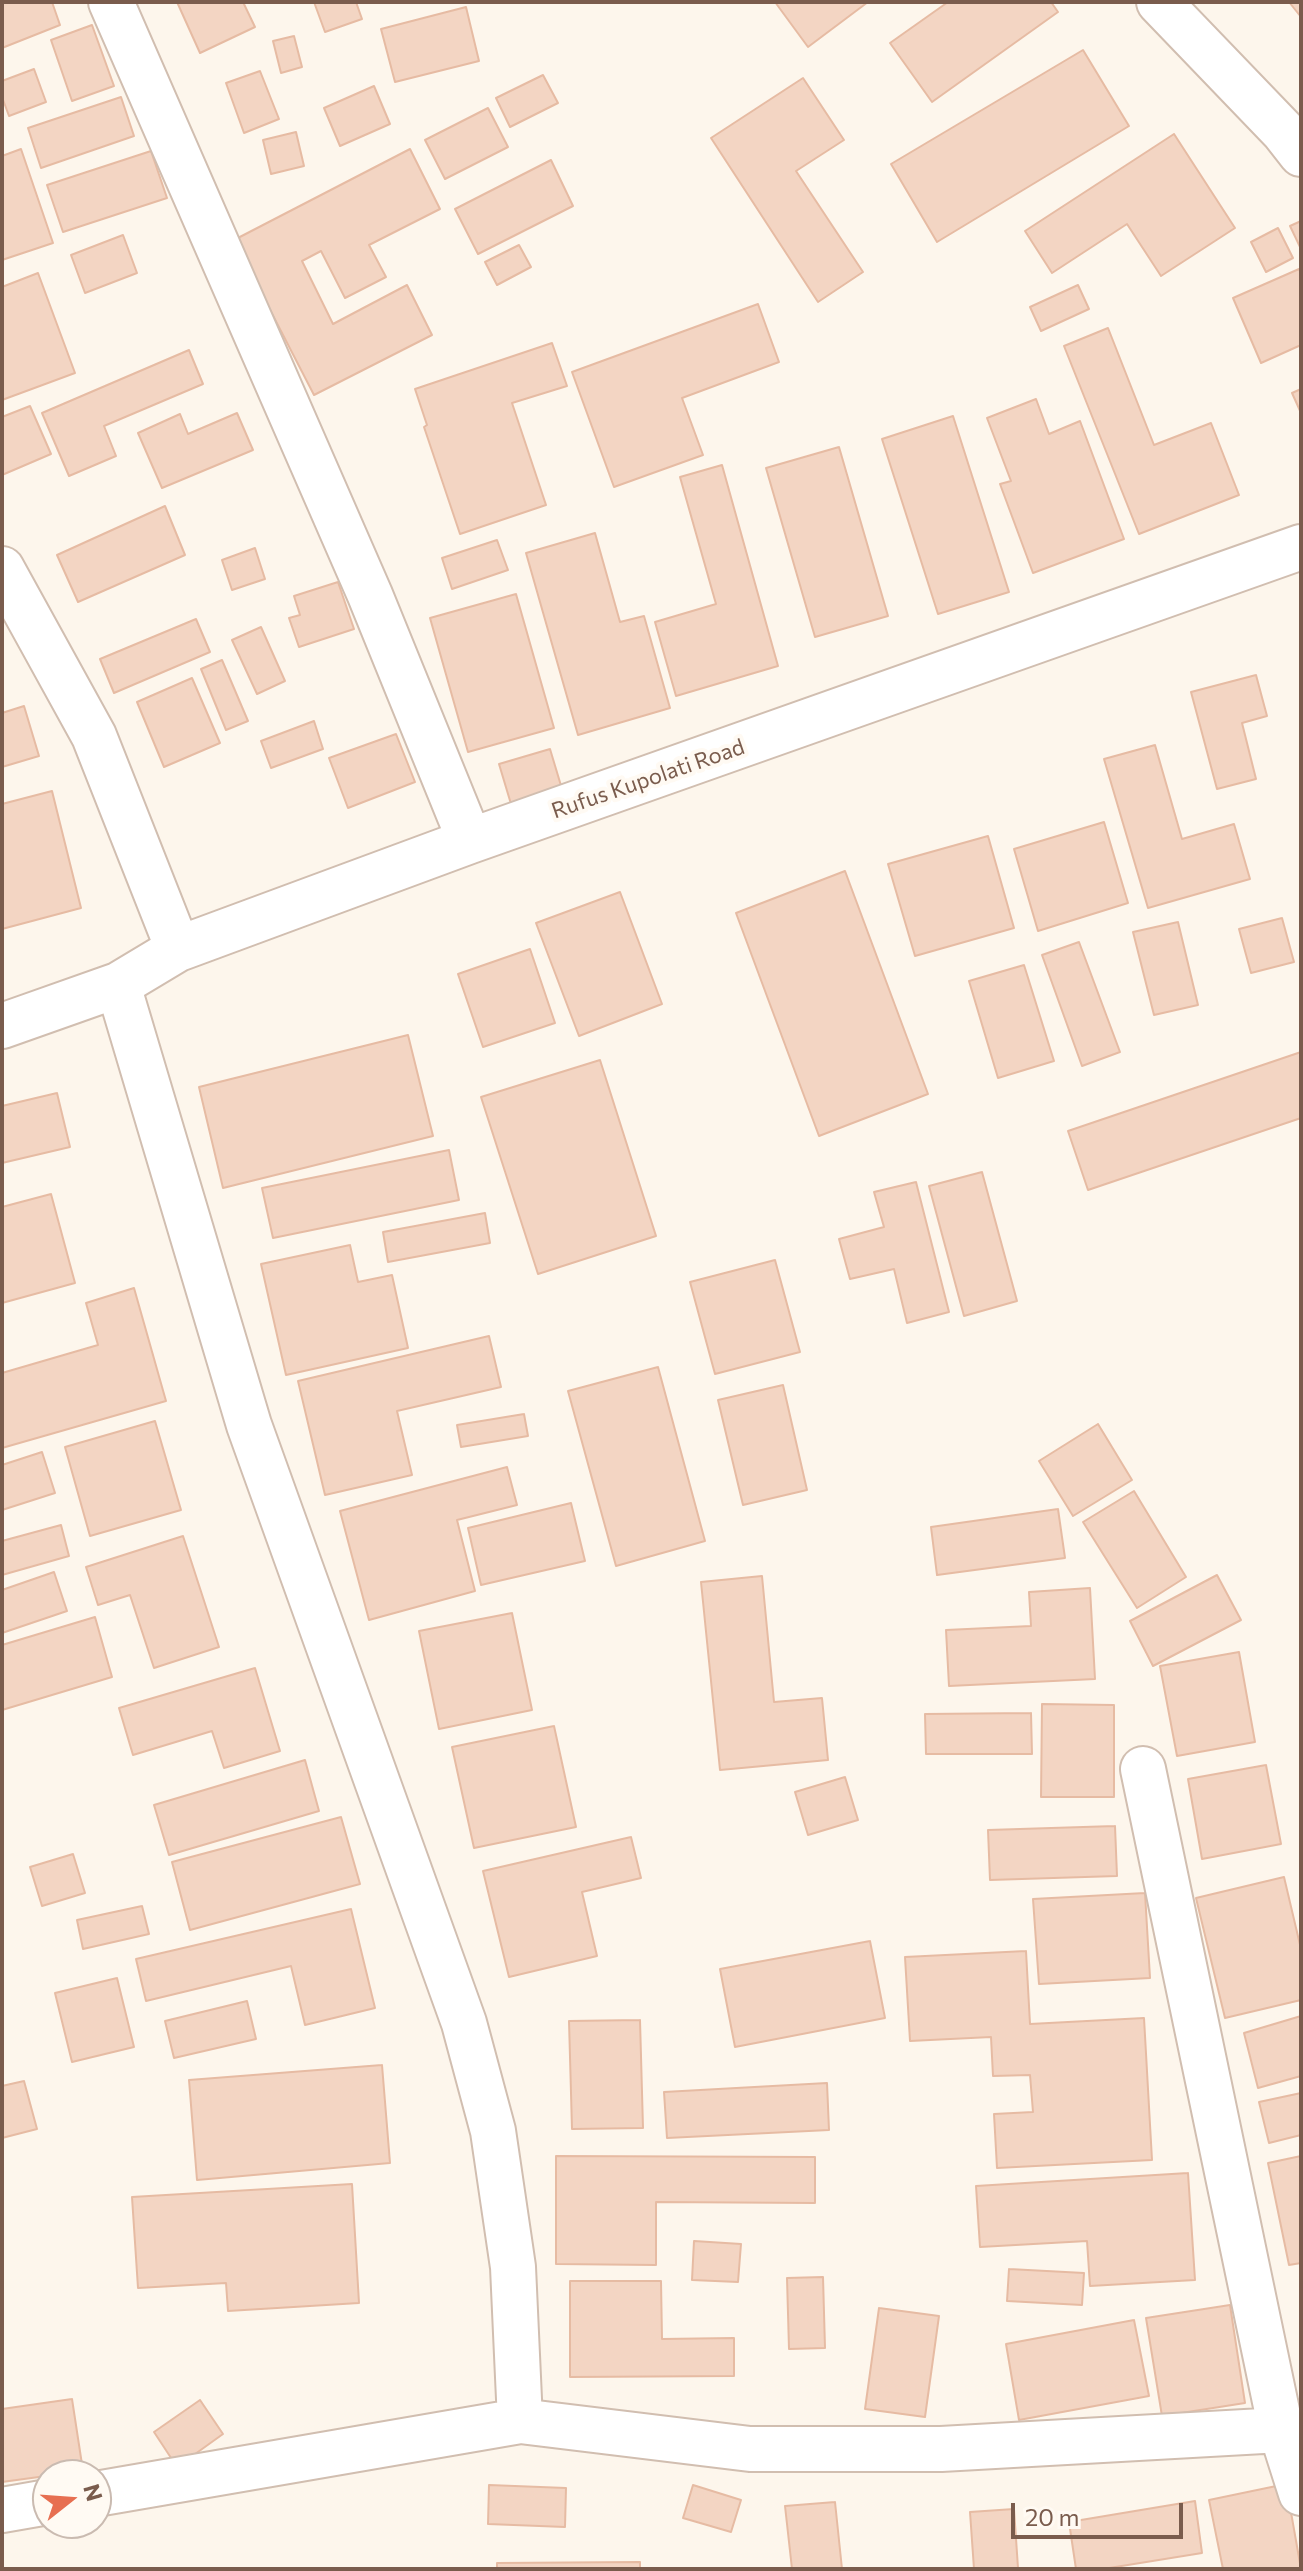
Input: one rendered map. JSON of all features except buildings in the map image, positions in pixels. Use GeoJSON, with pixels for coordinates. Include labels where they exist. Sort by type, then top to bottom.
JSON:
{"type":"FeatureCollection","features":[{"type":"Feature","properties":{"kind":"street"},"geometry":{"type":"LineString","coordinates":[[111,2],[358,567],[470,841]]}},
{"type":"Feature","properties":{"kind":"street"},"geometry":{"type":"LineString","coordinates":[[1159,2],[1283,131],[1301,154]]}},
{"type":"Feature","properties":{"kind":"street","name":"Rufus Kupolati Road"},"geometry":{"type":"LineString","coordinates":[[2,1026],[118,985],[178,949],[470,841],[1301,547]]}},
{"type":"Feature","properties":{"kind":"street"},"geometry":{"type":"LineString","coordinates":[[2,569],[94,736],[178,949]]}},
{"type":"Feature","properties":{"kind":"street"},"geometry":{"type":"LineString","coordinates":[[118,985],[249,1425],[464,2023],[493,2131],[513,2267],[520,2421]]}},
{"type":"Feature","properties":{"kind":"street"},"geometry":{"type":"LineString","coordinates":[[1143,1769],[1281,2430],[1301,2493]]}},
{"type":"Feature","properties":{"kind":"street"},"geometry":{"type":"LineString","coordinates":[[112,2491],[520,2421],[750,2449],[941,2449],[1281,2430]]}},
{"type":"Feature","properties":{"kind":"street"},"geometry":{"type":"LineString","coordinates":[[2,2510],[32,2505]]}}]}
